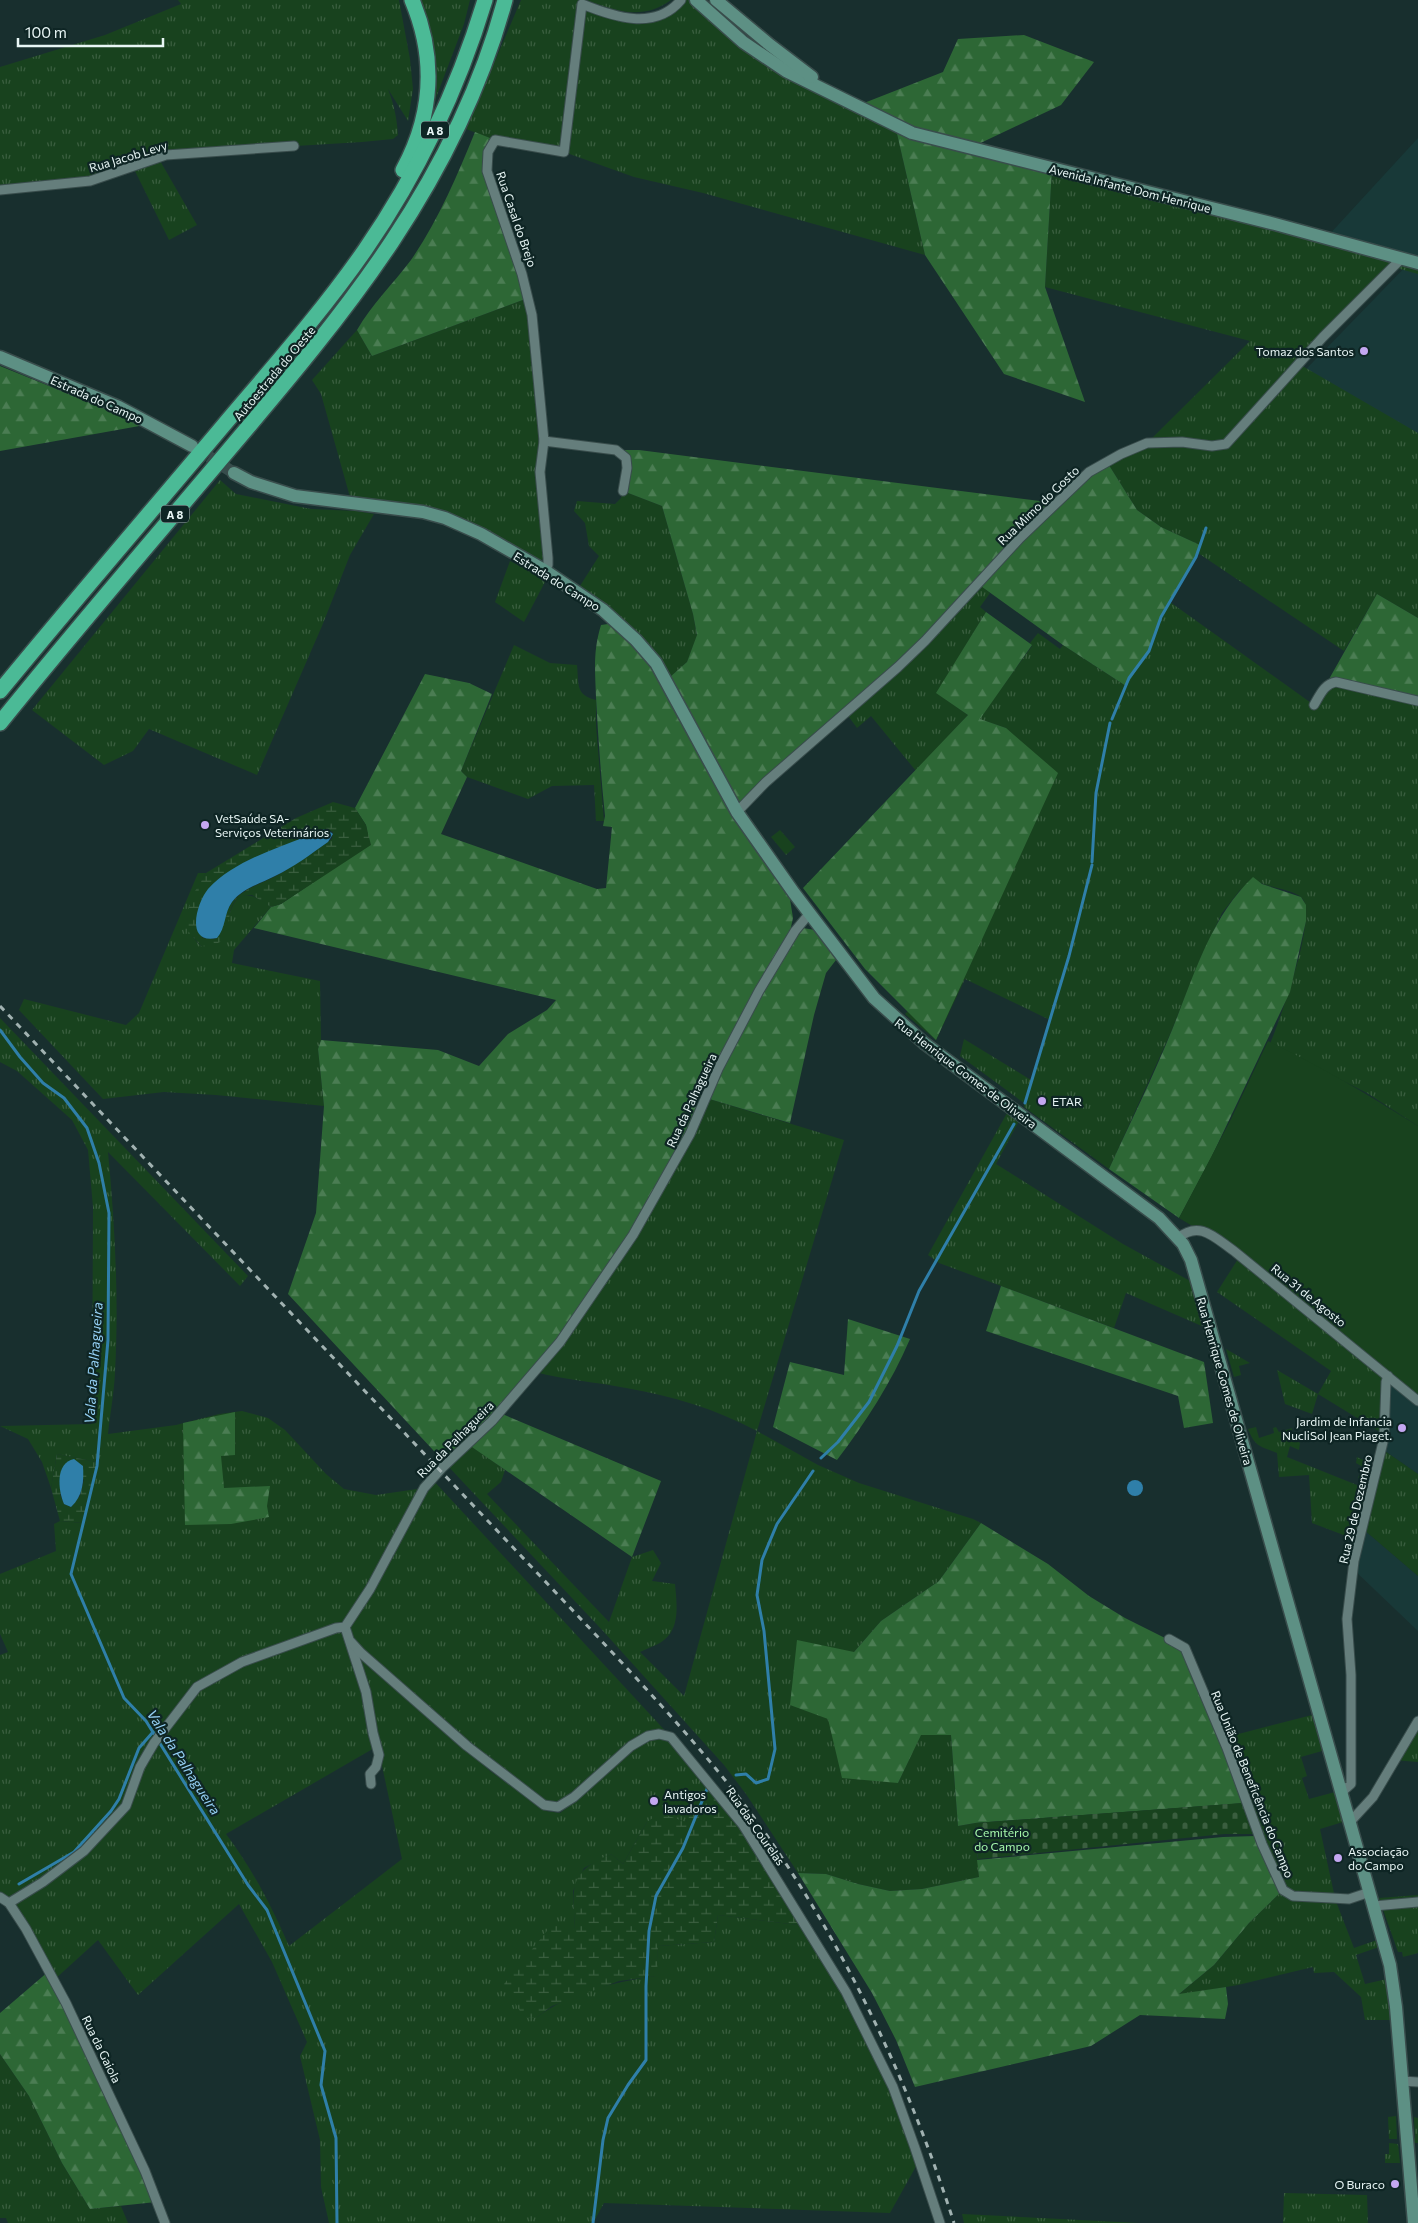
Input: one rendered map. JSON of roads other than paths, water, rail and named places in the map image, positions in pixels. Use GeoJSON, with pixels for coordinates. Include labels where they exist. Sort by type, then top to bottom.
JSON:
{"type":"FeatureCollection","features":[{"type":"Feature","properties":{"kind":"highway"},"geometry":{"type":"LineString","coordinates":[[365,250],[374,224],[416,144],[425,115],[429,66],[422,28],[412,0]]}},
{"type":"Feature","properties":{"kind":"highway","name":"Autoestrada do Oeste"},"geometry":{"type":"LineString","coordinates":[[0,691],[316,316],[365,250],[409,181],[427,146],[460,70],[485,0]]}},
{"type":"Feature","properties":{"kind":"highway","name":"Autoestrada do Oeste"},"geometry":{"type":"LineString","coordinates":[[0,723],[292,376],[375,269],[418,202],[448,148],[487,55],[505,0]]}},
{"type":"Feature","properties":{"kind":"street","name":"Rua Casal do Brejo"},"geometry":{"type":"LineString","coordinates":[[544,570],[548,565],[548,558],[540,472],[544,441],[532,315],[522,274],[487,171],[488,152],[495,140],[564,152],[582,4],[606,14],[639,20],[663,15],[681,0]]}},
{"type":"Feature","properties":{"kind":"street","name":"Avenida Infante Dom Henrique"},"geometry":{"type":"LineString","coordinates":[[696,0],[743,42],[786,71],[912,133],[1275,224],[1418,263]]}},
{"type":"Feature","properties":{"kind":"street","name":"Avenida Infante Dom Henrique"},"geometry":{"type":"LineString","coordinates":[[716,0],[770,46],[847,102]]}},
{"type":"Feature","properties":{"kind":"street","name":"Rua Jacob Levy"},"geometry":{"type":"LineString","coordinates":[[0,190],[90,181],[166,155],[294,146]]}},
{"type":"Feature","properties":{"kind":"street","name":"Rua Mimo do Gosto"},"geometry":{"type":"LineString","coordinates":[[737,812],[766,782],[912,654],[1020,538],[1089,472],[1121,454],[1147,443],[1182,442],[1212,446],[1226,444],[1324,337],[1402,258]]}},
{"type":"Feature","properties":{"kind":"street","name":"Estrada do Campo"},"geometry":{"type":"LineString","coordinates":[[0,357],[119,407],[192,446]]}},
{"type":"Feature","properties":{"kind":"street"},"geometry":{"type":"LineString","coordinates":[[544,441],[616,450],[626,458],[628,468],[622,490]]}},
{"type":"Feature","properties":{"kind":"street","name":"Estrada do Campo"},"geometry":{"type":"LineString","coordinates":[[234,473],[260,486],[301,497],[434,515],[481,534],[544,570],[604,610],[645,650],[665,678],[737,812],[763,851]]}},
{"type":"Feature","properties":{"kind":"street"},"geometry":{"type":"LineString","coordinates":[[1314,705],[1324,688],[1330,683],[1336,682],[1418,701]]}},
{"type":"Feature","properties":{"kind":"street","name":"Rua Henrique Gomes de Oliveira"},"geometry":{"type":"LineString","coordinates":[[763,851],[874,998],[906,1029],[1146,1207],[1165,1223],[1178,1238],[1190,1260],[1342,1792],[1392,1976],[1414,2223]]}},
{"type":"Feature","properties":{"kind":"street","name":"Rua da Palhagueira"},"geometry":{"type":"LineString","coordinates":[[345,1627],[370,1589],[424,1488],[442,1468],[492,1421],[560,1342],[633,1235],[690,1134],[718,1069],[759,991],[795,930],[809,914]]}},
{"type":"Feature","properties":{"kind":"street","name":"Rua 31 de Agosto"},"geometry":{"type":"LineString","coordinates":[[1178,1238],[1186,1231],[1194,1229],[1204,1231],[1247,1262],[1418,1401]]}},
{"type":"Feature","properties":{"kind":"street","name":"Rua 29 de Dezembro"},"geometry":{"type":"LineString","coordinates":[[1342,1792],[1351,1784],[1351,1675],[1347,1619],[1354,1561],[1384,1438],[1386,1382],[1388,1376]]}},
{"type":"Feature","properties":{"kind":"street"},"geometry":{"type":"LineString","coordinates":[[9,1903],[43,1882],[84,1852],[126,1806],[140,1767],[156,1740],[197,1686],[214,1676],[267,1652],[345,1627],[366,1692],[379,1755],[376,1767],[370,1774],[371,1784]]}},
{"type":"Feature","properties":{"kind":"street","name":"Rua União de Beneficência do Campo"},"geometry":{"type":"LineString","coordinates":[[1169,1639],[1185,1648],[1227,1748],[1258,1835],[1283,1890],[1293,1896],[1349,1899],[1370,1892]]}},
{"type":"Feature","properties":{"kind":"street","name":"Rua das Courelas"},"geometry":{"type":"LineString","coordinates":[[351,1642],[360,1653],[467,1746],[544,1805],[558,1807],[574,1797],[632,1746],[648,1736],[659,1734],[671,1737],[743,1825],[846,1992],[893,2087],[916,2148],[940,2223]]}},
{"type":"Feature","properties":{"kind":"street"},"geometry":{"type":"LineString","coordinates":[[1350,1822],[1373,1797],[1418,1721]]}},
{"type":"Feature","properties":{"kind":"street","name":"Rua da Gaiola"},"geometry":{"type":"LineString","coordinates":[[0,1897],[9,1903],[26,1929],[54,1980],[102,2076],[145,2172],[165,2223]]}},
{"type":"Feature","properties":{"kind":"street"},"geometry":{"type":"LineString","coordinates":[[1374,1906],[1418,1902]]}},
{"type":"Feature","properties":{"kind":"street"},"geometry":{"type":"LineString","coordinates":[[1402,2081],[1418,2082]]}},
{"type":"Feature","properties":{"kind":"water"},"geometry":{"type":"Polygon","coordinates":[[[327,829],[333,834],[328,842],[289,869],[246,890],[236,897],[229,906],[222,930],[217,938],[207,939],[200,935],[197,930],[197,913],[208,889],[218,880],[241,864],[266,852],[327,829]]]}},
{"type":"Feature","properties":{"kind":"water"},"geometry":{"type":"Polygon","coordinates":[[[74,1459],[83,1466],[83,1477],[82,1488],[78,1498],[71,1507],[64,1504],[60,1492],[60,1478],[64,1466],[74,1459]]]}},
{"type":"Feature","properties":{"kind":"water"},"geometry":{"type":"Polygon","coordinates":[[[1135,1480],[1143,1488],[1135,1496],[1127,1488],[1135,1480]]]}},
{"type":"Feature","properties":{"kind":"waterway"},"geometry":{"type":"LineString","coordinates":[[1112,719],[1129,678],[1149,651],[1161,617],[1196,557],[1206,528]]}},
{"type":"Feature","properties":{"kind":"waterway"},"geometry":{"type":"LineString","coordinates":[[1092,862],[1096,793],[1110,723]]}},
{"type":"Feature","properties":{"kind":"waterway"},"geometry":{"type":"LineString","coordinates":[[1025,1103],[1069,956],[1092,865]]}},
{"type":"Feature","properties":{"kind":"waterway","name":"Vala da Palhagueira"},"geometry":{"type":"LineString","coordinates":[[0,1030],[43,1083],[64,1098],[87,1128],[99,1163],[109,1213],[108,1340],[97,1466],[71,1574],[124,1698],[146,1721],[248,1885],[267,1910],[325,2051],[321,2085],[336,2138],[337,2223]]}},
{"type":"Feature","properties":{"kind":"waterway"},"geometry":{"type":"LineString","coordinates":[[821,1458],[838,1442],[869,1402],[897,1346],[919,1291],[1014,1124]]}},
{"type":"Feature","properties":{"kind":"waterway"},"geometry":{"type":"LineString","coordinates":[[736,1775],[746,1774],[756,1783],[768,1779],[775,1749],[764,1631],[757,1595],[762,1560],[777,1524],[813,1471]]}},
{"type":"Feature","properties":{"kind":"waterway"},"geometry":{"type":"LineString","coordinates":[[19,1884],[74,1852],[111,1811],[119,1799],[139,1748],[153,1732]]}},
{"type":"Feature","properties":{"kind":"waterway"},"geometry":{"type":"LineString","coordinates":[[593,2223],[603,2140],[608,2118],[646,2060],[646,1986],[649,1931],[656,1896],[683,1848],[707,1789]]}},
{"type":"Feature","properties":{"kind":"tunnel"},"geometry":{"type":"LineString","coordinates":[[194,447],[234,473]]}},
{"type":"Feature","properties":{"kind":"railway"},"geometry":{"type":"LineString","coordinates":[[0,1006],[618,1658],[744,1804],[794,1875],[849,1970],[874,2019],[917,2120],[937,2171],[954,2223]]}},
{"type":"Feature","properties":{"kind":"place","name":"Tomaz dos Santos"},"geometry":{"type":"Point","coordinates":[1364,351]}},
{"type":"Feature","properties":{"kind":"place","name":"VetSaúde SA- Serviços Veterinários"},"geometry":{"type":"Point","coordinates":[205,825]}},
{"type":"Feature","properties":{"kind":"place","name":"ETAR"},"geometry":{"type":"Point","coordinates":[1042,1101]}},
{"type":"Feature","properties":{"kind":"place","name":"Jardim de Infancia NucliSol Jean Piaget."},"geometry":{"type":"Point","coordinates":[1402,1428]}},
{"type":"Feature","properties":{"kind":"place","name":"Antigos lavadoros"},"geometry":{"type":"Point","coordinates":[654,1801]}},
{"type":"Feature","properties":{"kind":"place","name":"Associação do Campo"},"geometry":{"type":"Point","coordinates":[1338,1858]}},
{"type":"Feature","properties":{"kind":"place","name":"O Buraco"},"geometry":{"type":"Point","coordinates":[1395,2184]}},
{"type":"Feature","properties":{"kind":"park label","name":"Cemitério do Campo"},"geometry":{"type":"Point","coordinates":[1002,1839]}}]}
